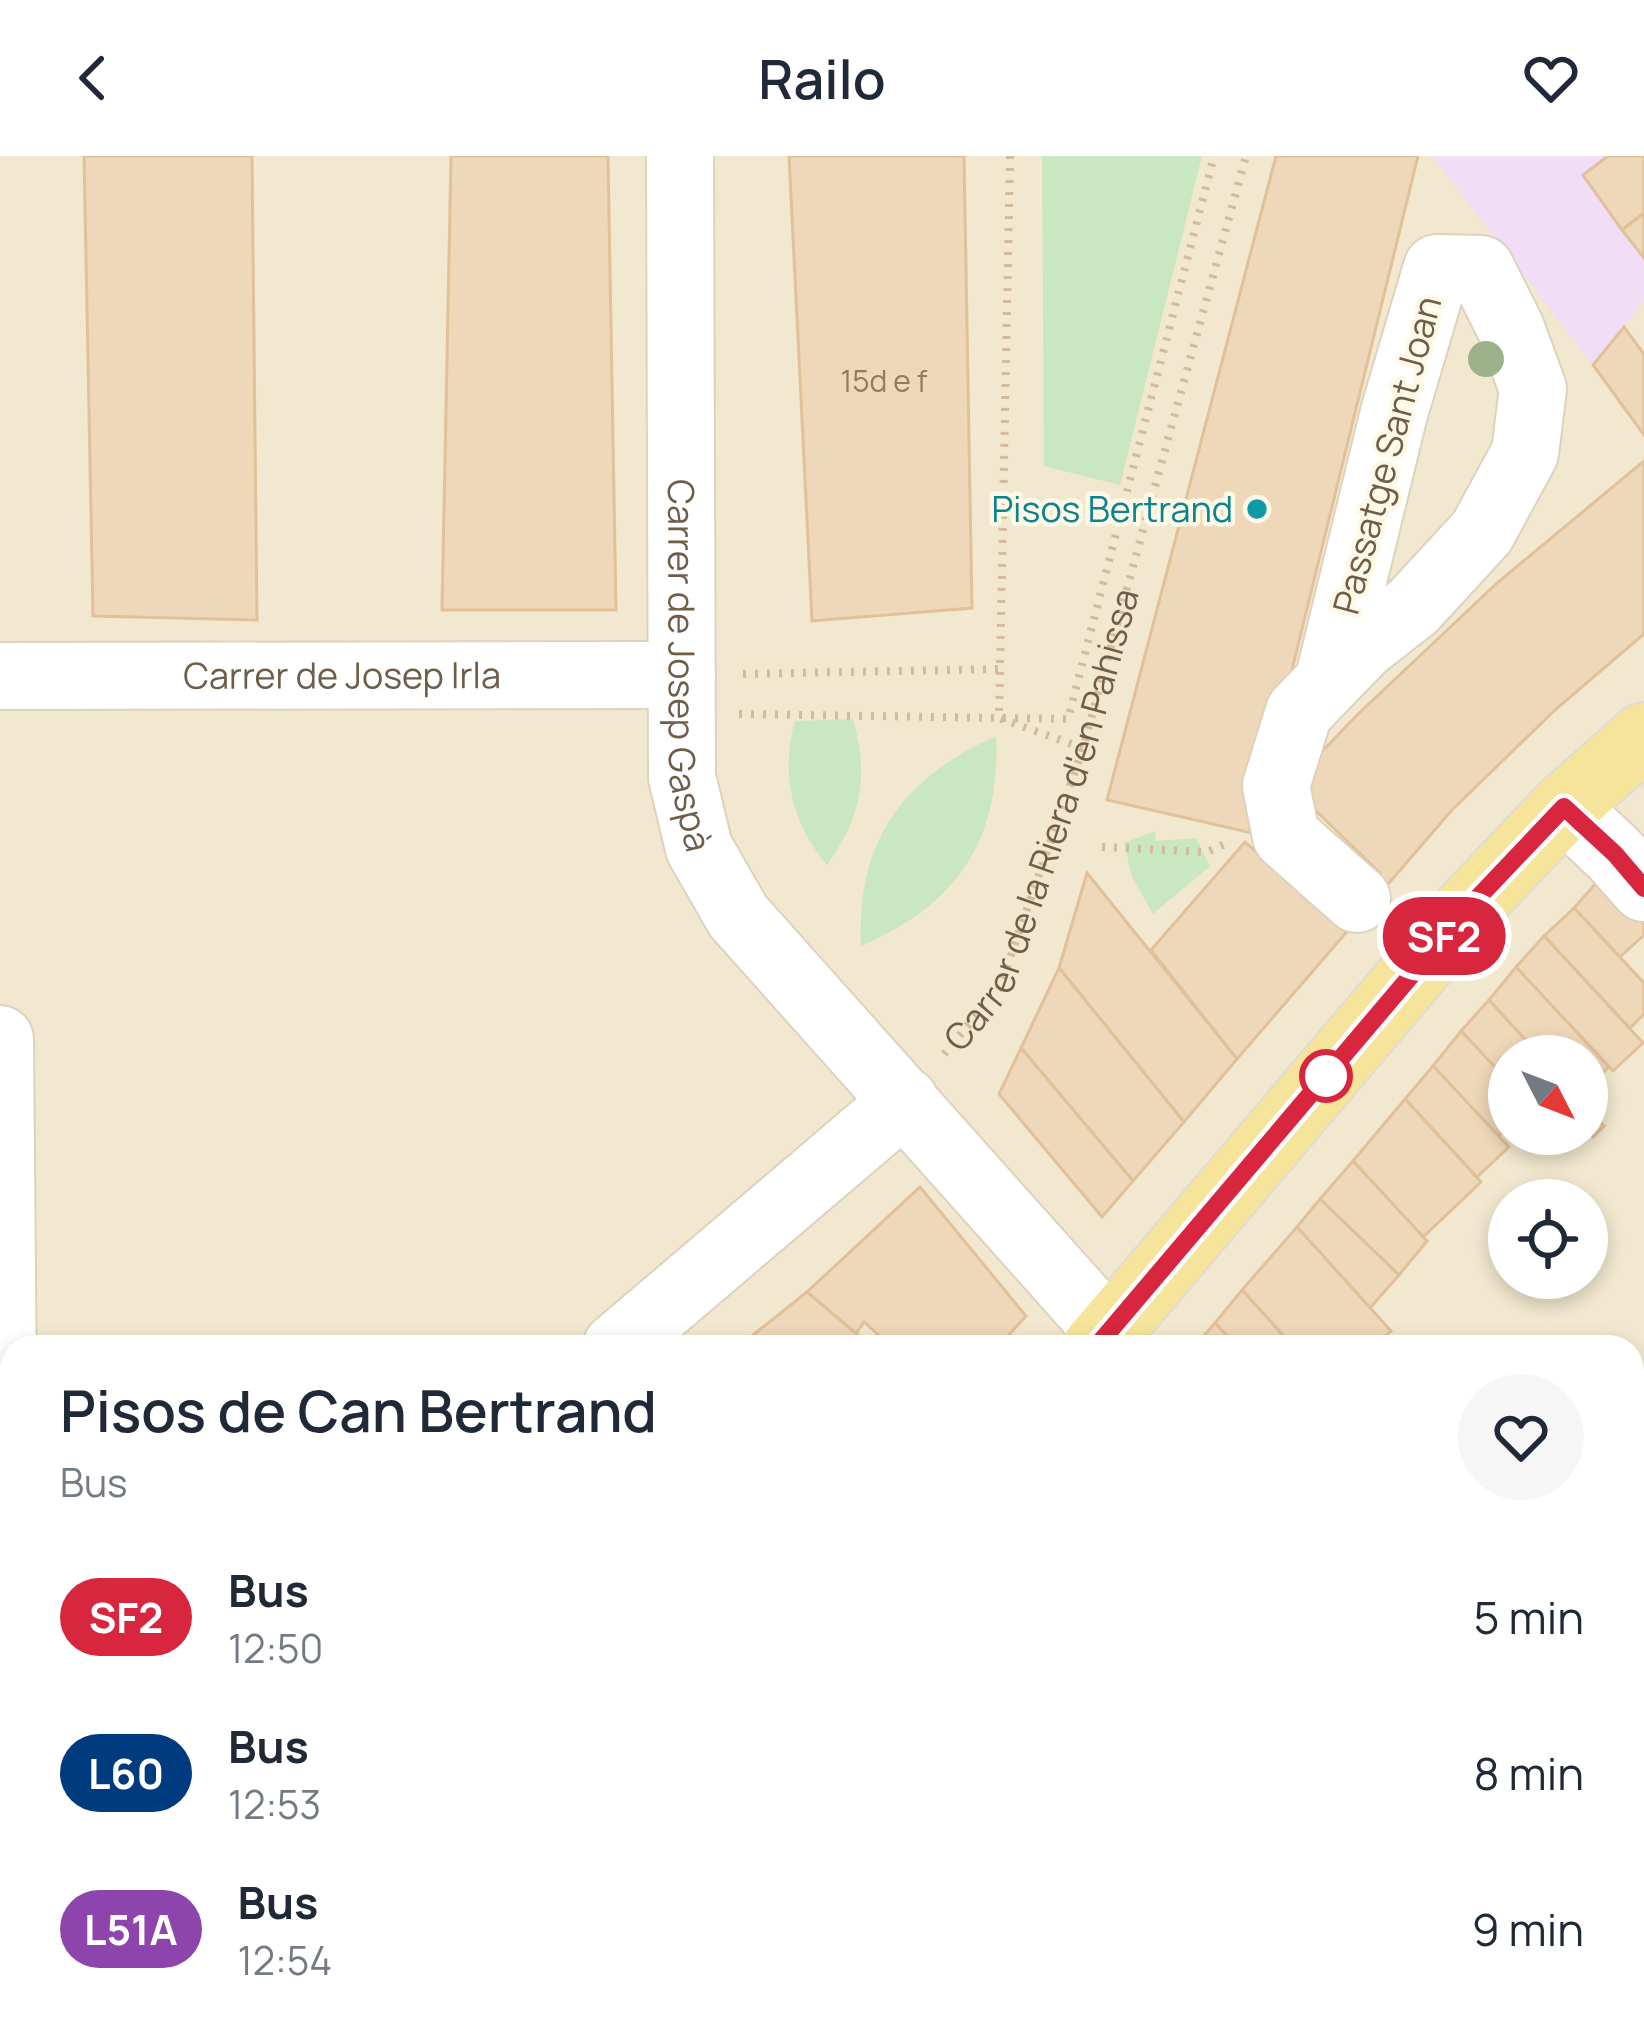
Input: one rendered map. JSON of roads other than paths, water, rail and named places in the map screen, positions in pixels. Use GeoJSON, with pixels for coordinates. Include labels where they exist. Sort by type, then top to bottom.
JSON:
{"type":"FeatureCollection","features":[{"type":"Feature","properties":{"kind":"main road"},"geometry":{"type":"LineString","coordinates":[[1107,1335],[1471,905],[1564,807],[1644,736]]}},
{"type":"Feature","properties":{"kind":"street","name":"Carrer de Josep Gaspà"},"geometry":{"type":"LineString","coordinates":[[680,156],[682,777],[699,848],[738,916],[905,1101],[1099,1335]]}},
{"type":"Feature","properties":{"kind":"street","name":"Passatge Sant Joan"},"geometry":{"type":"LineString","coordinates":[[1328,682],[1394,413],[1437,268],[1481,269],[1511,329],[1533,389],[1525,453],[1482,532],[1413,607],[1363,646],[1299,712],[1276,786],[1286,836],[1426,957]]}},
{"type":"Feature","properties":{"kind":"street","name":"Carrer de Josep Irla"},"geometry":{"type":"LineString","coordinates":[[0,676],[682,694]]}},
{"type":"Feature","properties":{"kind":"street"},"geometry":{"type":"LineString","coordinates":[[1564,807],[1644,888]]}},
{"type":"Feature","properties":{"kind":"street"},"geometry":{"type":"LineString","coordinates":[[0,1039],[2,1335]]}},
{"type":"Feature","properties":{"kind":"street"},"geometry":{"type":"LineString","coordinates":[[630,1335],[905,1101]]}},
{"type":"Feature","properties":{"kind":"place","name":"Pisos Bertrand"},"geometry":{"type":"Point","coordinates":[1257,509]}}]}
